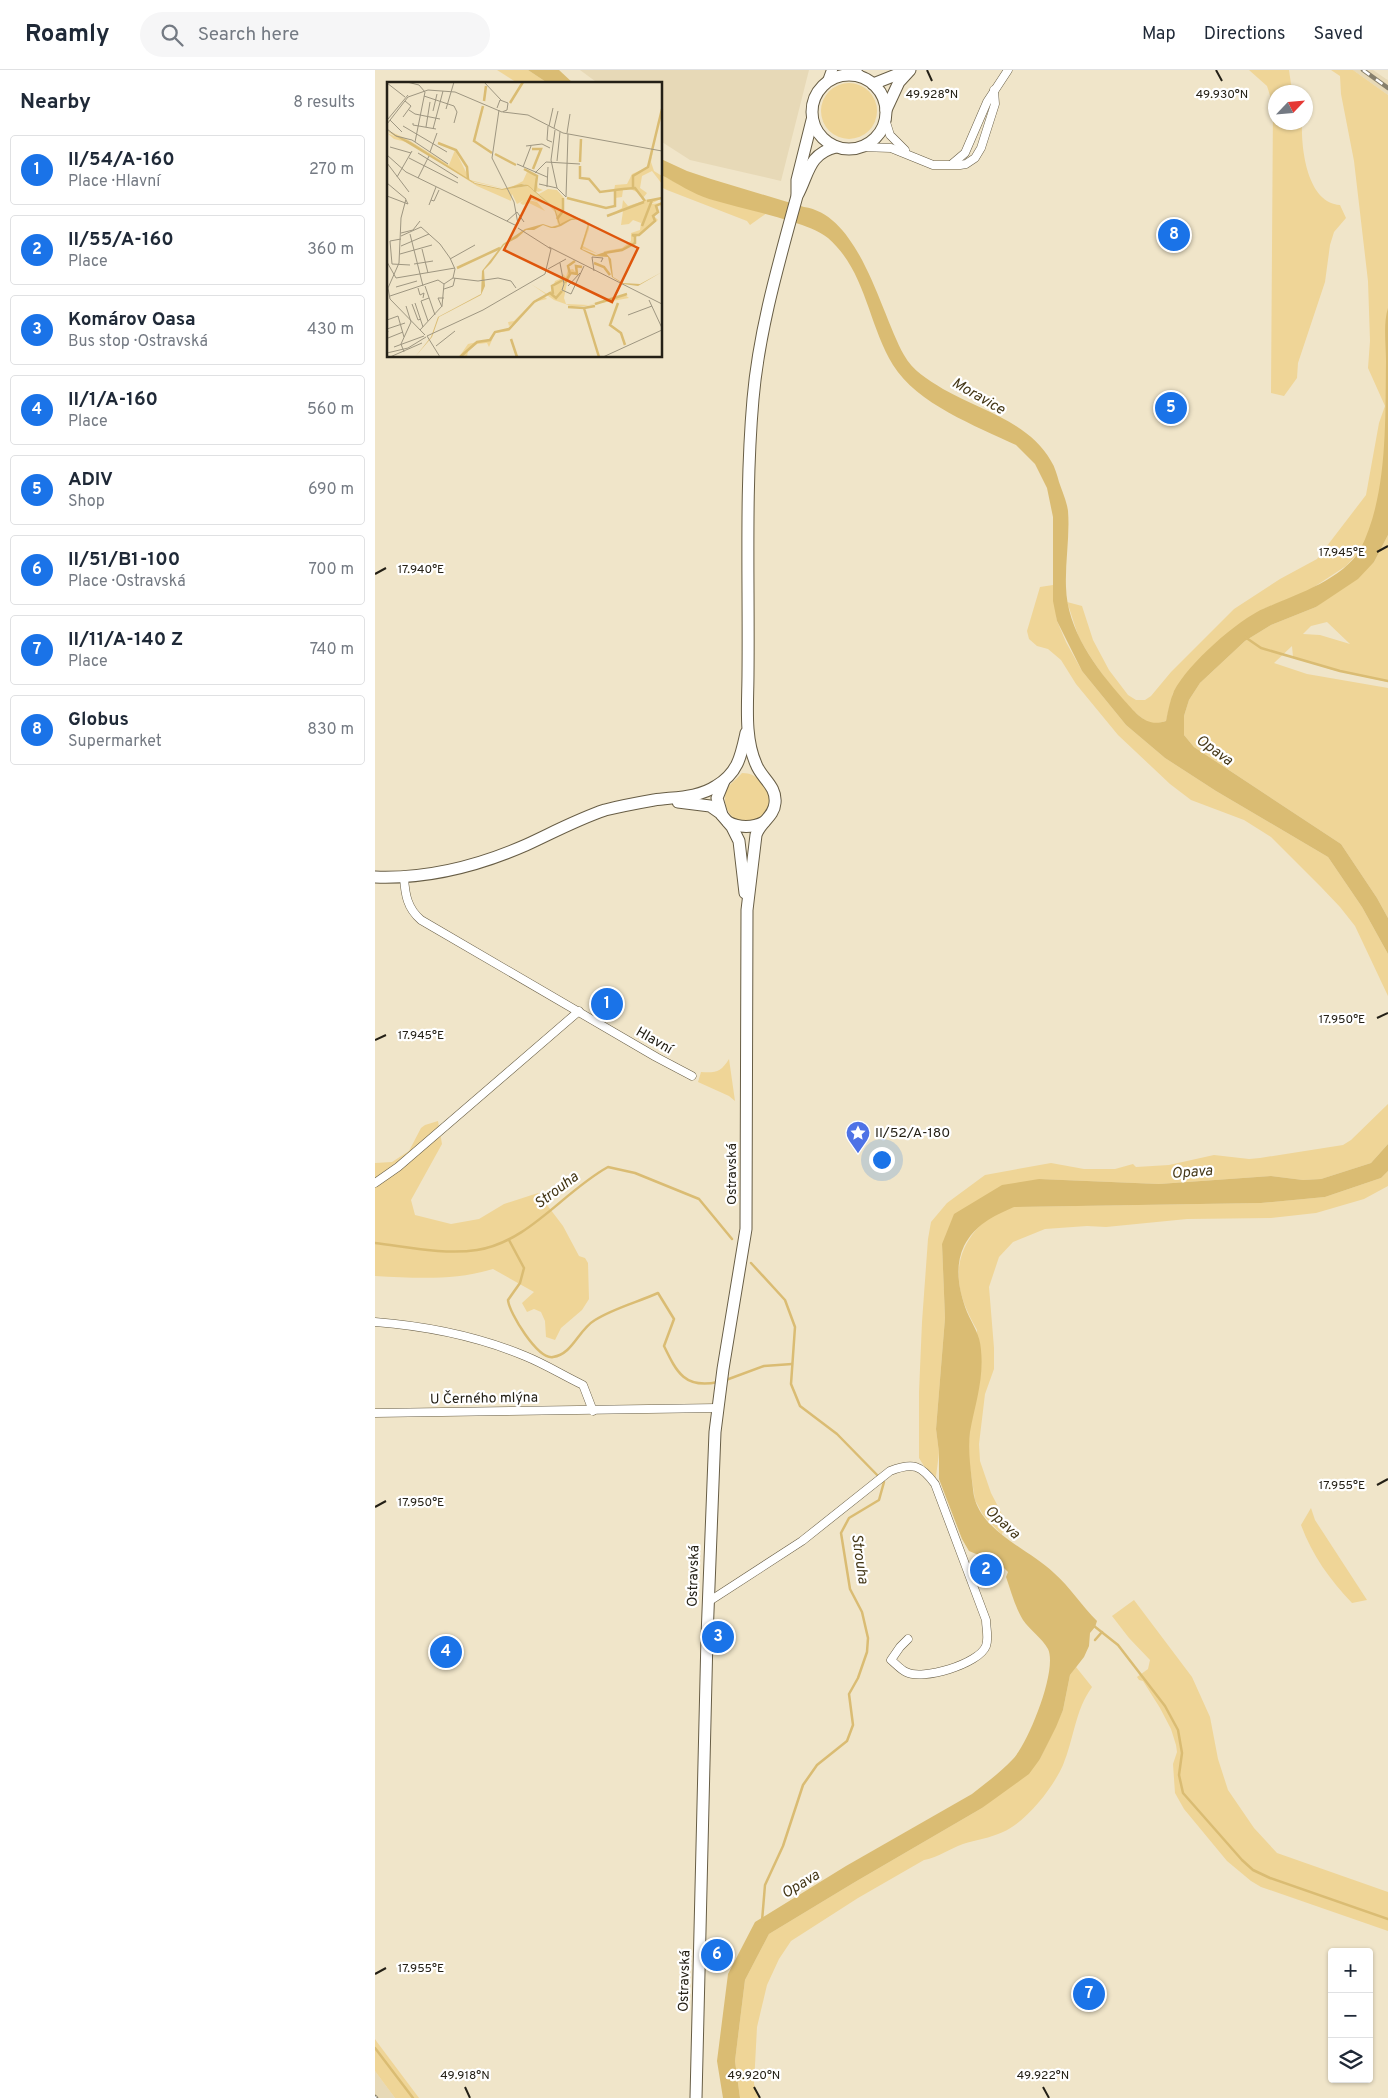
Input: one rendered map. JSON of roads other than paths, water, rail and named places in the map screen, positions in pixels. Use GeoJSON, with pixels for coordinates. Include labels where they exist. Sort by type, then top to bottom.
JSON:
{"type":"FeatureCollection","features":[{"type":"Feature","properties":{"kind":"main road"},"geometry":{"type":"LineString","coordinates":[[873,84],[908,70]]}},
{"type":"Feature","properties":{"kind":"main road"},"geometry":{"type":"LineString","coordinates":[[747,910],[755,840],[763,822],[772,813],[775,798],[772,786],[763,776],[753,756],[748,721],[749,493],[753,398],[765,322],[797,196],[805,181],[808,167],[816,156],[827,149],[861,147],[877,135],[899,82],[908,70]]}},
{"type":"Feature","properties":{"kind":"main road"},"geometry":{"type":"LineString","coordinates":[[797,196],[797,180],[812,118],[813,100],[830,76],[858,73],[873,84],[883,97],[885,114]]}},
{"type":"Feature","properties":{"kind":"main road"},"geometry":{"type":"LineString","coordinates":[[812,118],[820,136],[836,147]]}},
{"type":"Feature","properties":{"kind":"main road"},"geometry":{"type":"LineString","coordinates":[[747,910],[739,841],[719,808],[717,798],[728,776],[740,761],[748,721]]}},
{"type":"Feature","properties":{"kind":"main road"},"geometry":{"type":"LineString","coordinates":[[375,877],[425,875],[473,865],[496,858],[603,811],[651,800],[699,794],[717,786],[740,768],[748,768],[763,776]]}},
{"type":"Feature","properties":{"kind":"main road"},"geometry":{"type":"LineString","coordinates":[[651,800],[698,803],[713,808],[734,825],[749,827],[763,822]]}},
{"type":"Feature","properties":{"kind":"main road","name":"Ostravská"},"geometry":{"type":"LineString","coordinates":[[696,2098],[708,1602],[715,1432],[723,1369],[746,1228],[747,910]]}},
{"type":"Feature","properties":{"kind":"street"},"geometry":{"type":"LineString","coordinates":[[952,164],[965,153],[994,90],[1008,70]]}},
{"type":"Feature","properties":{"kind":"street"},"geometry":{"type":"LineString","coordinates":[[861,147],[891,148],[933,165],[952,164],[960,166],[966,164],[975,158],[981,148],[995,104],[994,90]]}},
{"type":"Feature","properties":{"kind":"street"},"geometry":{"type":"LineString","coordinates":[[885,114],[890,135],[911,155]]}},
{"type":"Feature","properties":{"kind":"street","name":"Hlavní"},"geometry":{"type":"LineString","coordinates":[[404,877],[407,902],[421,920],[691,1076]]}},
{"type":"Feature","properties":{"kind":"street"},"geometry":{"type":"LineString","coordinates":[[375,1183],[399,1167],[579,1011]]}},
{"type":"Feature","properties":{"kind":"street"},"geometry":{"type":"LineString","coordinates":[[375,1322],[407,1325],[438,1331],[489,1343],[526,1356],[583,1385],[593,1411]]}},
{"type":"Feature","properties":{"kind":"street","name":"U Černého mlýna"},"geometry":{"type":"LineString","coordinates":[[375,1413],[718,1408]]}},
{"type":"Feature","properties":{"kind":"street"},"geometry":{"type":"LineString","coordinates":[[708,1602],[802,1541],[890,1471],[904,1466],[918,1467],[927,1473],[935,1484],[985,1620],[987,1632],[986,1646],[972,1661],[931,1675],[907,1673],[891,1660],[900,1647],[909,1639]]}},
{"type":"Feature","properties":{"kind":"waterway"},"geometry":{"type":"LineString","coordinates":[[1245,637],[1261,648],[1340,671],[1388,681]]}},
{"type":"Feature","properties":{"kind":"waterway","name":"Strouha"},"geometry":{"type":"LineString","coordinates":[[375,1243],[452,1252],[477,1250],[496,1245],[530,1227],[576,1189],[608,1167],[635,1173],[699,1199],[732,1239]]}},
{"type":"Feature","properties":{"kind":"waterway"},"geometry":{"type":"LineString","coordinates":[[509,1240],[524,1268],[520,1283],[508,1300],[513,1315],[525,1334],[532,1344],[547,1356],[553,1357],[566,1351],[589,1324],[602,1316],[658,1293],[674,1319],[664,1346],[673,1364],[683,1377],[690,1381],[707,1384],[718,1382]]}},
{"type":"Feature","properties":{"kind":"waterway","name":"Strouha"},"geometry":{"type":"LineString","coordinates":[[751,1263],[785,1300],[795,1327],[791,1384],[800,1406],[837,1434],[884,1482],[879,1500],[849,1518],[841,1533],[850,1589],[862,1612],[868,1638],[867,1652],[858,1678],[849,1694],[853,1725],[847,1741],[817,1765],[803,1785],[783,1846],[765,1885],[762,1921]]}},
{"type":"Feature","properties":{"kind":"waterway"},"geometry":{"type":"LineString","coordinates":[[726,1380],[764,1366],[792,1364]]}},
{"type":"Feature","properties":{"kind":"waterway"},"geometry":{"type":"LineString","coordinates":[[1094,1626],[1118,1645],[1165,1706],[1178,1730],[1182,1753],[1179,1775],[1183,1793],[1242,1860],[1253,1870],[1270,1878],[1388,1919]]}},
{"type":"Feature","properties":{"kind":"waterway"},"geometry":{"type":"LineString","coordinates":[[1095,1640],[1102,1632]]}},
{"type":"Feature","properties":{"kind":"waterway"},"geometry":{"type":"LineString","coordinates":[[375,2048],[413,2098]]}},
{"type":"Feature","properties":{"kind":"railway"},"geometry":{"type":"LineString","coordinates":[[1363,70],[1388,88]]}},
{"type":"Feature","properties":{"kind":"place","name":"Globus"},"geometry":{"type":"Point","coordinates":[1174,235]}},
{"type":"Feature","properties":{"kind":"place","name":"ADIV"},"geometry":{"type":"Point","coordinates":[1171,408]}},
{"type":"Feature","properties":{"kind":"place","name":"II/54/A-160"},"geometry":{"type":"Point","coordinates":[607,1004]}},
{"type":"Feature","properties":{"kind":"place","name":"II/52/A-180"},"geometry":{"type":"Point","coordinates":[858,1154]}},
{"type":"Feature","properties":{"kind":"place","name":"II/55/A-160"},"geometry":{"type":"Point","coordinates":[986,1570]}},
{"type":"Feature","properties":{"kind":"place","name":"Komárov Oasa"},"geometry":{"type":"Point","coordinates":[718,1637]}},
{"type":"Feature","properties":{"kind":"place","name":"II/1/A-160"},"geometry":{"type":"Point","coordinates":[446,1652]}},
{"type":"Feature","properties":{"kind":"place","name":"II/51/B1-100"},"geometry":{"type":"Point","coordinates":[717,1955]}},
{"type":"Feature","properties":{"kind":"place","name":"II/11/A-140 Z"},"geometry":{"type":"Point","coordinates":[1089,1994]}},
{"type":"Feature","properties":{"kind":"water label","name":"Moravice"},"geometry":{"type":"Point","coordinates":[978,397]}},
{"type":"Feature","properties":{"kind":"water label","name":"Opava"},"geometry":{"type":"Point","coordinates":[1214,751]}},
{"type":"Feature","properties":{"kind":"water label","name":"Opava"},"geometry":{"type":"Point","coordinates":[1192,1173]}},
{"type":"Feature","properties":{"kind":"water label","name":"Opava"},"geometry":{"type":"Point","coordinates":[1002,1523]}},
{"type":"Feature","properties":{"kind":"water label","name":"Opava"},"geometry":{"type":"Point","coordinates":[801,1885]}}]}
